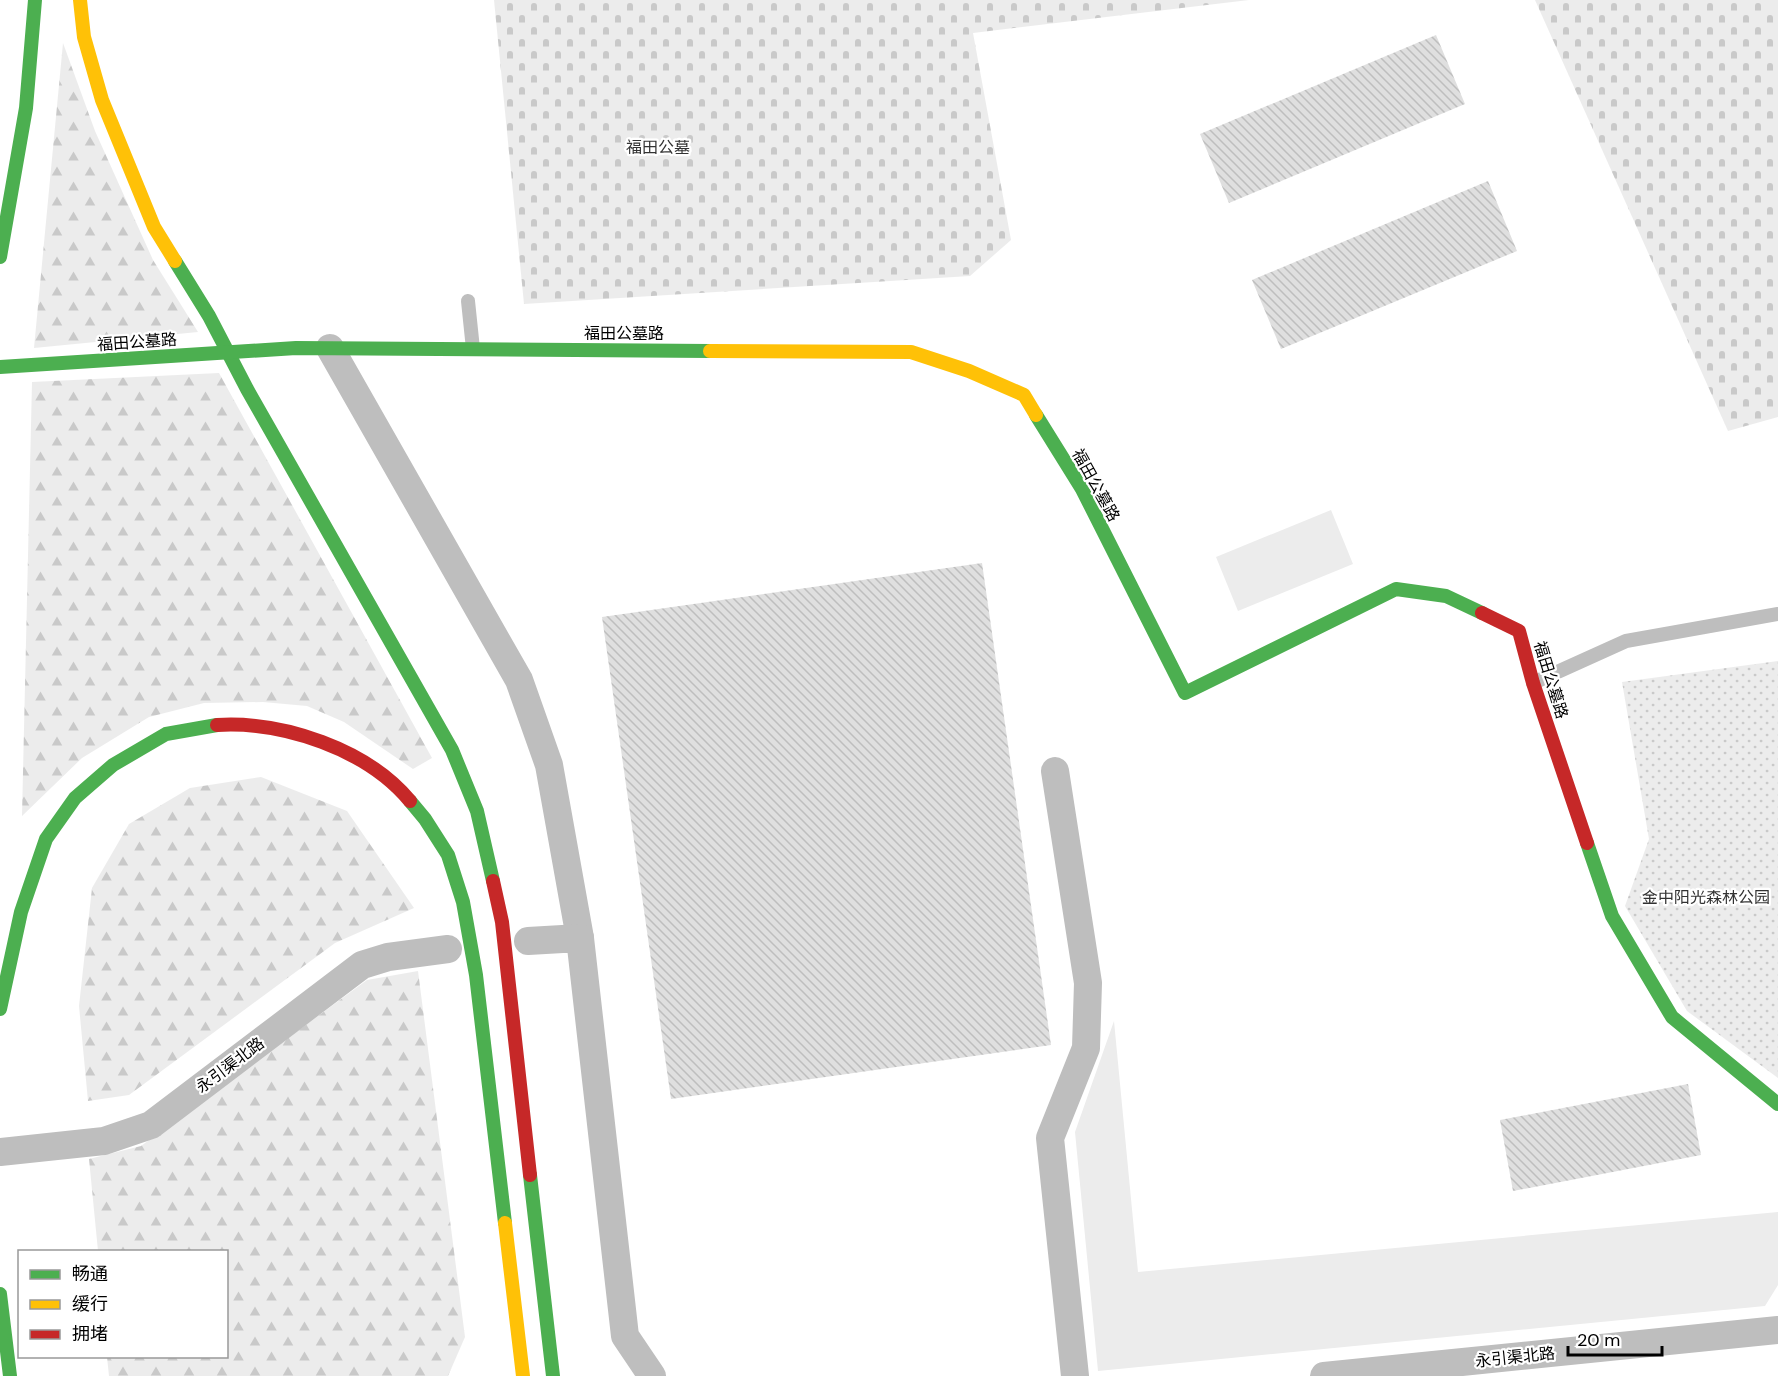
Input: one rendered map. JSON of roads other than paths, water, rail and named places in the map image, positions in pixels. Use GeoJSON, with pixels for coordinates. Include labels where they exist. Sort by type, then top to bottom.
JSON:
{"type":"FeatureCollection","features":[{"type":"Feature","properties":{"kind":"main road"},"geometry":{"type":"LineString","coordinates":[[0,257],[26,108],[35,0]]}},
{"type":"Feature","properties":{"kind":"main road"},"geometry":{"type":"LineString","coordinates":[[81,0],[84,37],[102,100],[154,227],[209,316],[247,389],[452,750],[477,811],[502,922],[553,1376]]}},
{"type":"Feature","properties":{"kind":"main road","name":"福田公墓路"},"geometry":{"type":"LineString","coordinates":[[0,367],[296,348],[330,348],[911,352],[969,371],[1024,395],[1082,489],[1185,693],[1396,589],[1446,596],[1519,631],[1533,683],[1612,916],[1672,1017],[1778,1104]]}},
{"type":"Feature","properties":{"kind":"main road"},"geometry":{"type":"LineString","coordinates":[[0,1009],[21,912],[46,839],[75,798],[113,765],[166,734],[219,725],[266,728],[314,739],[360,760],[396,784],[425,819],[448,855],[463,902],[476,975],[523,1376]]}},
{"type":"Feature","properties":{"kind":"main road"},"geometry":{"type":"LineString","coordinates":[[0,1294],[10,1376]]}},
{"type":"Feature","properties":{"kind":"street"},"geometry":{"type":"LineString","coordinates":[[330,348],[519,680],[549,765],[580,938],[625,1336],[652,1376]]}},
{"type":"Feature","properties":{"kind":"street"},"geometry":{"type":"LineString","coordinates":[[1055,771],[1088,983],[1086,1048],[1050,1138],[1075,1376]]}},
{"type":"Feature","properties":{"kind":"street"},"geometry":{"type":"LineString","coordinates":[[528,940],[580,938]]}},
{"type":"Feature","properties":{"kind":"street","name":"永引渠北路"},"geometry":{"type":"LineString","coordinates":[[0,1152],[104,1141],[151,1125],[362,965],[388,957],[448,950]]}},
{"type":"Feature","properties":{"kind":"street","name":"永引渠北路"},"geometry":{"type":"LineString","coordinates":[[1324,1376],[1778,1330]]}},
{"type":"Feature","properties":{"kind":"lane"},"geometry":{"type":"LineString","coordinates":[[468,301],[473,349]]}},
{"type":"Feature","properties":{"kind":"lane"},"geometry":{"type":"LineString","coordinates":[[1533,683],[1626,641],[1778,614]]}},
{"type":"Feature","properties":{"kind":"park label","name":"福田公墓"},"geometry":{"type":"Point","coordinates":[658,147]}},
{"type":"Feature","properties":{"kind":"park label","name":"金中阳光森林公园"},"geometry":{"type":"Point","coordinates":[1706,897]}}]}
